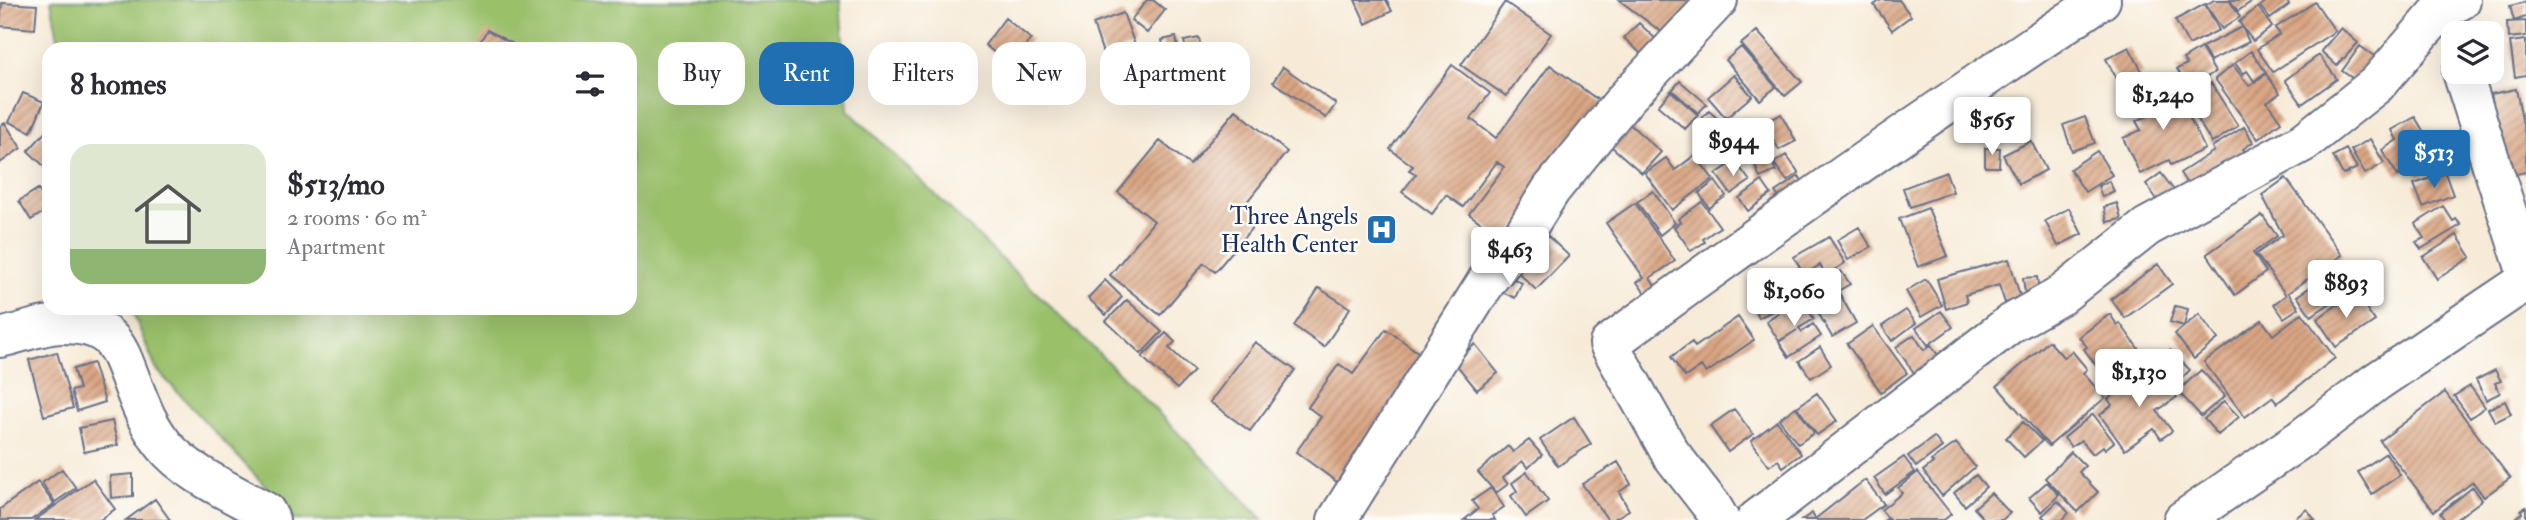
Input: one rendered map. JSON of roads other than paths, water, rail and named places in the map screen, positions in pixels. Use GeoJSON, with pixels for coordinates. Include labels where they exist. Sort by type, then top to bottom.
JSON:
{"type":"FeatureCollection","features":[{"type":"Feature","properties":{"kind":"street"},"geometry":{"type":"LineString","coordinates":[[1337,520],[1488,279],[1519,241],[1551,190],[1626,98],[1718,0]]}},
{"type":"Feature","properties":{"kind":"street"},"geometry":{"type":"LineString","coordinates":[[1720,520],[1671,454],[1609,344],[1952,99],[2101,0]]}},
{"type":"Feature","properties":{"kind":"street"},"geometry":{"type":"LineString","coordinates":[[2446,3],[2449,21]]}},
{"type":"Feature","properties":{"kind":"street"},"geometry":{"type":"LineString","coordinates":[[1756,520],[2010,324],[2060,296],[2147,227],[2304,142],[2377,84],[2446,3]]}},
{"type":"Feature","properties":{"kind":"street"},"geometry":{"type":"LineString","coordinates":[[2466,84],[2526,271]]}},
{"type":"Feature","properties":{"kind":"street"},"geometry":{"type":"LineString","coordinates":[[2183,520],[2301,439],[2376,382],[2526,281]]}},
{"type":"Feature","properties":{"kind":"street"},"geometry":{"type":"LineString","coordinates":[[0,338],[60,324],[92,327],[106,335],[120,349],[148,422],[166,447],[193,469],[266,512],[270,520]]}},
{"type":"Feature","properties":{"kind":"place","name":"Three Angels Health Center"},"geometry":{"type":"Point","coordinates":[1381,230]}}]}
